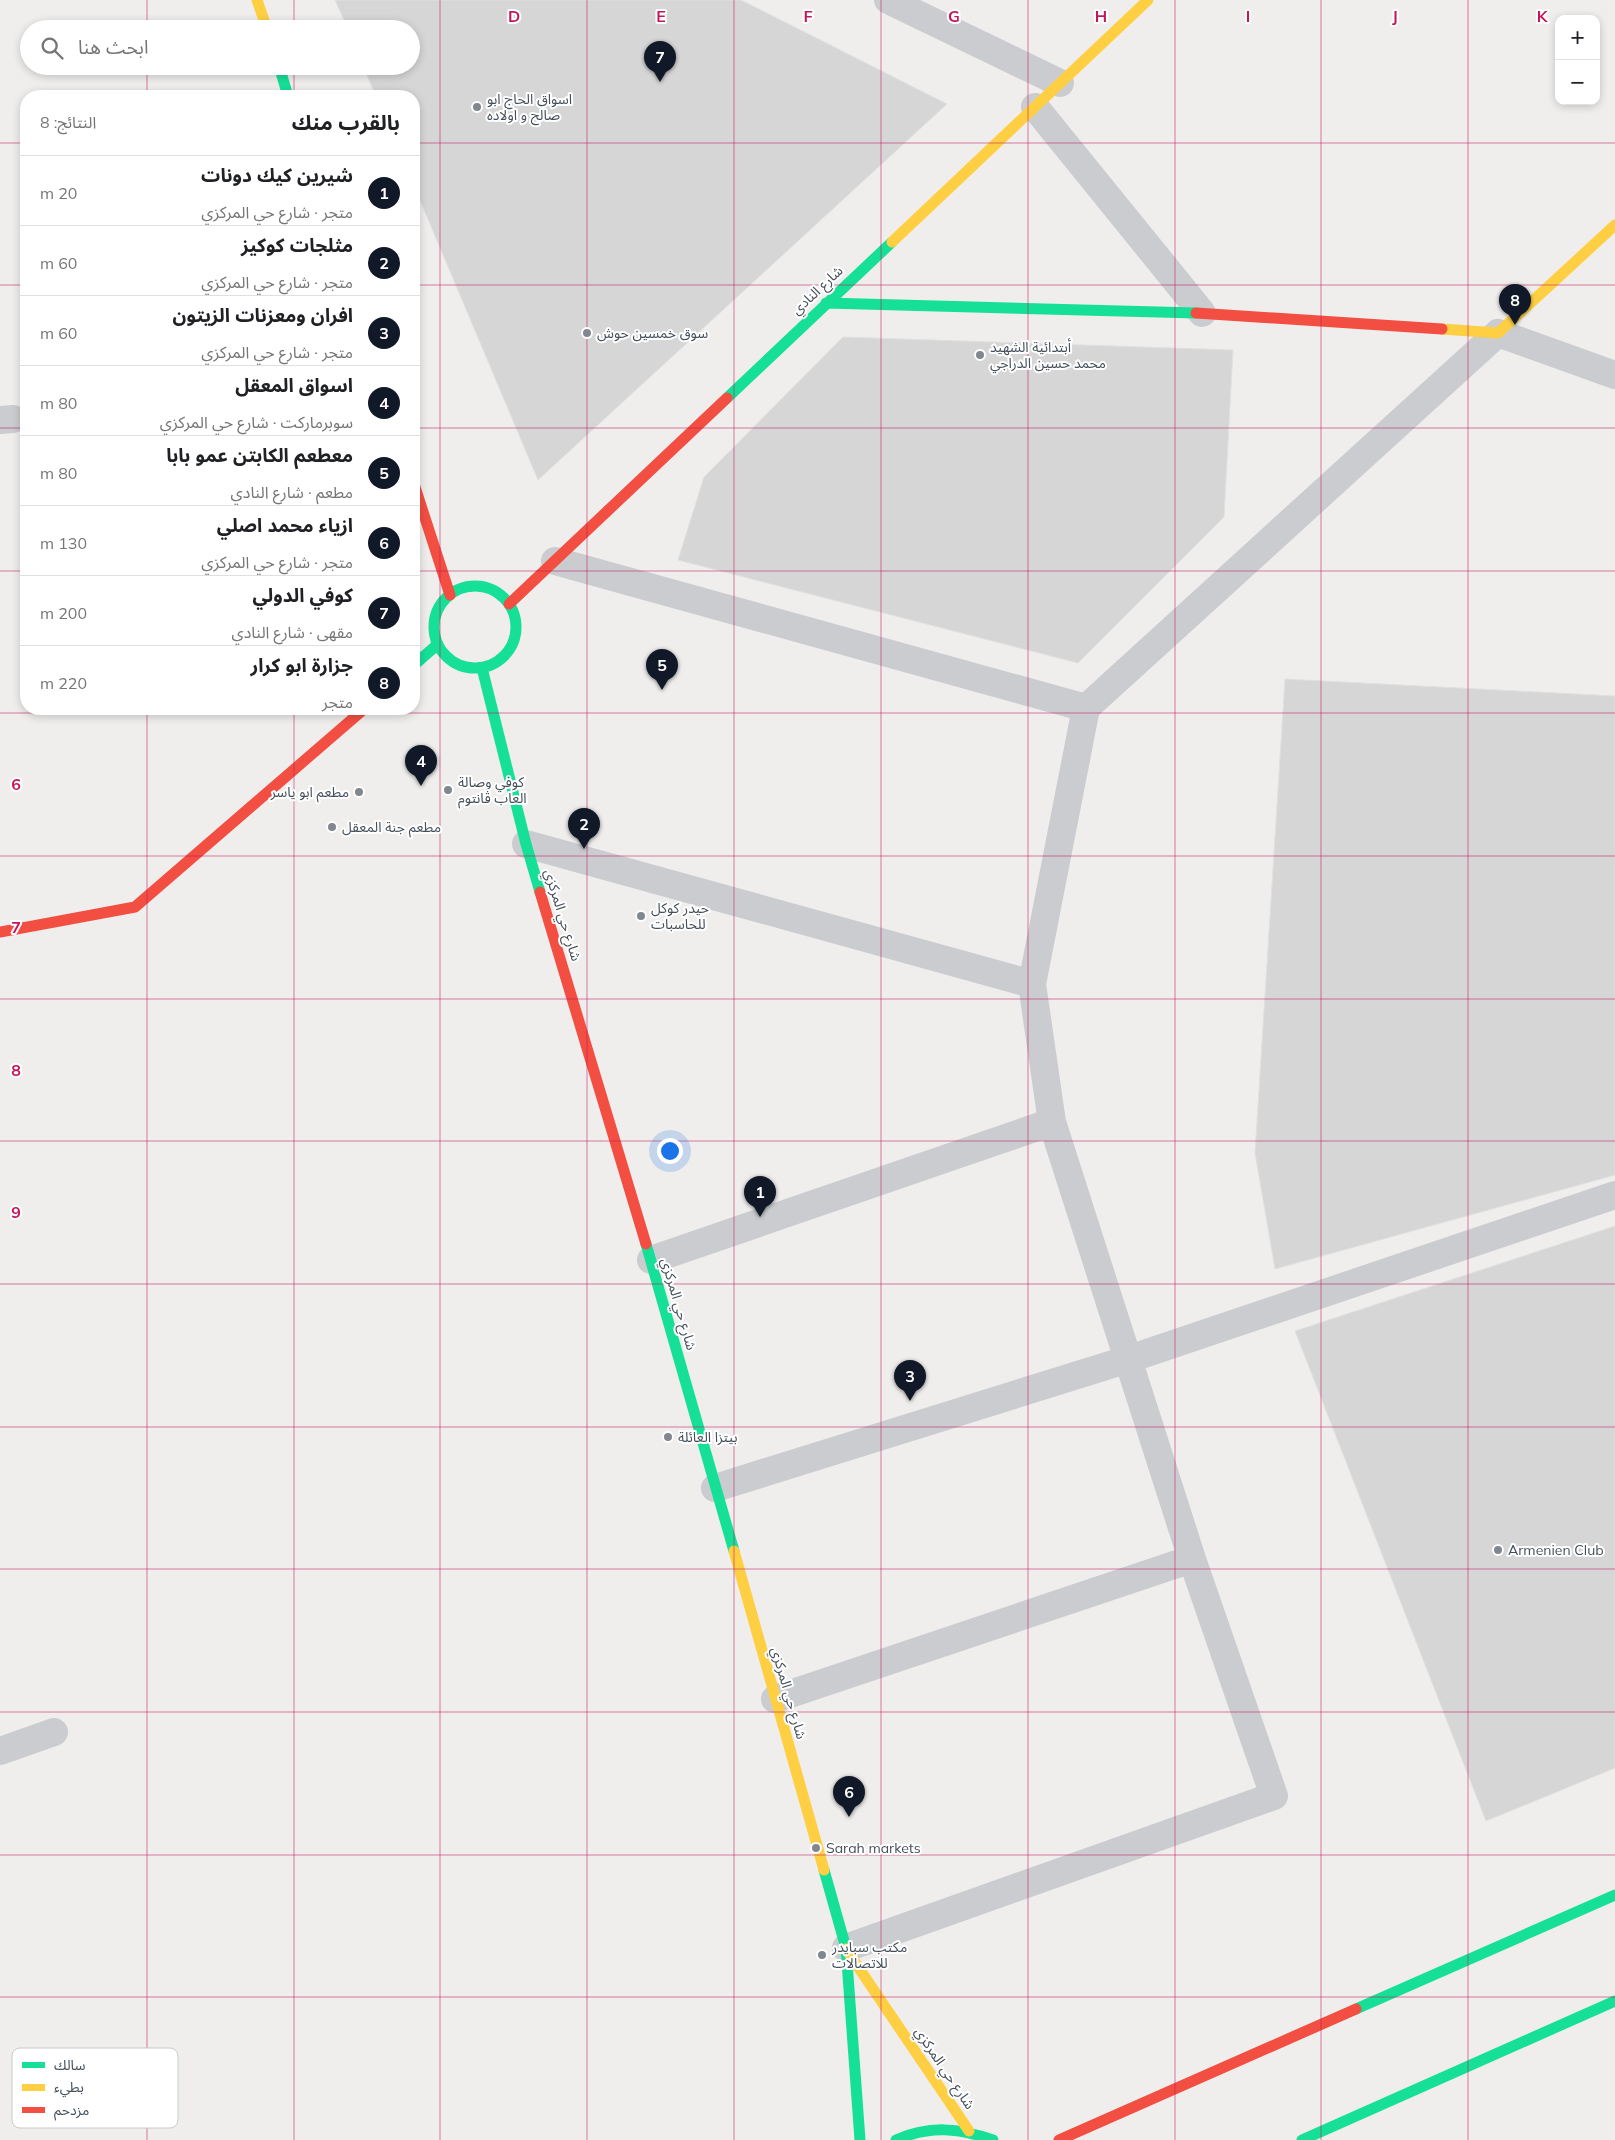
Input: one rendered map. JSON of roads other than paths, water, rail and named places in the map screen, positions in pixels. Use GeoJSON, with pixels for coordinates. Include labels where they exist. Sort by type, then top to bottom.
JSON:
{"type":"FeatureCollection","features":[{"type":"Feature","properties":{"kind":"main road"},"geometry":{"type":"LineString","coordinates":[[257,0],[264,20]]}},
{"type":"Feature","properties":{"kind":"main road","name":"شارع النادي"},"geometry":{"type":"LineString","coordinates":[[509,604],[1148,0]]}},
{"type":"Feature","properties":{"kind":"main road"},"geometry":{"type":"LineString","coordinates":[[282,75],[286,90]]}},
{"type":"Feature","properties":{"kind":"main road"},"geometry":{"type":"LineString","coordinates":[[826,303],[1202,313],[1498,333],[1615,225]]}},
{"type":"Feature","properties":{"kind":"main road"},"geometry":{"type":"LineString","coordinates":[[420,502],[450,595]]}},
{"type":"Feature","properties":{"kind":"main road"},"geometry":{"type":"LineString","coordinates":[[475,586],[488,588],[500,594],[509,604],[515,617],[516,630],[513,643],[506,655],[495,663],[482,668],[468,668],[456,664],[445,655],[438,644],[434,631],[435,618],[441,605],[450,595],[461,589],[475,586]]}},
{"type":"Feature","properties":{"kind":"main road"},"geometry":{"type":"LineString","coordinates":[[420,660],[438,644]]}},
{"type":"Feature","properties":{"kind":"main road","name":"شارع حي المركزي"},"geometry":{"type":"LineString","coordinates":[[482,668],[526,844],[650,1260],[846,1948],[860,2140]]}},
{"type":"Feature","properties":{"kind":"main road"},"geometry":{"type":"LineString","coordinates":[[0,932],[135,907],[357,715]]}},
{"type":"Feature","properties":{"kind":"main road"},"geometry":{"type":"LineString","coordinates":[[1059,2140],[1615,1896]]}},
{"type":"Feature","properties":{"kind":"main road","name":"شارع حي المركزي"},"geometry":{"type":"LineString","coordinates":[[846,1948],[970,2131]]}},
{"type":"Feature","properties":{"kind":"main road"},"geometry":{"type":"LineString","coordinates":[[1302,2140],[1615,2001]]}},
{"type":"Feature","properties":{"kind":"main road"},"geometry":{"type":"LineString","coordinates":[[896,2140],[910,2133],[939,2128],[970,2131],[993,2140]]}},
{"type":"Feature","properties":{"kind":"street"},"geometry":{"type":"LineString","coordinates":[[888,0],[1060,83]]}},
{"type":"Feature","properties":{"kind":"street"},"geometry":{"type":"LineString","coordinates":[[1035,106],[1202,313]]}},
{"type":"Feature","properties":{"kind":"street"},"geometry":{"type":"LineString","coordinates":[[846,1948],[1274,1796],[1192,1559],[1052,1122],[1032,984],[1086,708],[1498,333],[1615,375]]}},
{"type":"Feature","properties":{"kind":"street"},"geometry":{"type":"LineString","coordinates":[[555,561],[1086,708]]}},
{"type":"Feature","properties":{"kind":"street"},"geometry":{"type":"LineString","coordinates":[[526,844],[1032,984]]}},
{"type":"Feature","properties":{"kind":"street"},"geometry":{"type":"LineString","coordinates":[[650,1260],[1052,1122]]}},
{"type":"Feature","properties":{"kind":"street"},"geometry":{"type":"LineString","coordinates":[[715,1488],[1129,1359],[1615,1195]]}},
{"type":"Feature","properties":{"kind":"street"},"geometry":{"type":"LineString","coordinates":[[775,1699],[1192,1559]]}},
{"type":"Feature","properties":{"kind":"street"},"geometry":{"type":"LineString","coordinates":[[0,1751],[54,1732]]}},
{"type":"Feature","properties":{"kind":"place","name":"كوفي الدولي"},"geometry":{"type":"Point","coordinates":[660,82]}},
{"type":"Feature","properties":{"kind":"place","name":"اسواق الحاج ابو صالح و اوﻻده"},"geometry":{"type":"Point","coordinates":[477,107]}},
{"type":"Feature","properties":{"kind":"place","name":"جزارة ابو كرار"},"geometry":{"type":"Point","coordinates":[1515,325]}},
{"type":"Feature","properties":{"kind":"place","name":"سوق خمسين حوش"},"geometry":{"type":"Point","coordinates":[587,333]}},
{"type":"Feature","properties":{"kind":"place","name":"أبتدائية الشهيد محمد حسين الدراجي"},"geometry":{"type":"Point","coordinates":[980,355]}},
{"type":"Feature","properties":{"kind":"place","name":"معطعم الكابتن عمو بابا"},"geometry":{"type":"Point","coordinates":[662,690]}},
{"type":"Feature","properties":{"kind":"place","name":"اسواق المعقل"},"geometry":{"type":"Point","coordinates":[421,786]}},
{"type":"Feature","properties":{"kind":"place","name":"كوفي وصالة العاب ڤانتوم"},"geometry":{"type":"Point","coordinates":[448,790]}},
{"type":"Feature","properties":{"kind":"place","name":"مطعم ابو ياسر"},"geometry":{"type":"Point","coordinates":[359,792]}},
{"type":"Feature","properties":{"kind":"place","name":"مطعم جنة المعقل"},"geometry":{"type":"Point","coordinates":[332,827]}},
{"type":"Feature","properties":{"kind":"place","name":"مثلجات كوكيز"},"geometry":{"type":"Point","coordinates":[584,849]}},
{"type":"Feature","properties":{"kind":"place","name":"حيدر كوكل للحاسبات"},"geometry":{"type":"Point","coordinates":[641,916]}},
{"type":"Feature","properties":{"kind":"place","name":"شيرين كيك دونات"},"geometry":{"type":"Point","coordinates":[760,1217]}},
{"type":"Feature","properties":{"kind":"place","name":"افران ومعزنات الزيتون"},"geometry":{"type":"Point","coordinates":[910,1401]}},
{"type":"Feature","properties":{"kind":"place","name":"بيتزا العائلة"},"geometry":{"type":"Point","coordinates":[668,1437]}},
{"type":"Feature","properties":{"kind":"place","name":"Armenien Club"},"geometry":{"type":"Point","coordinates":[1498,1550]}},
{"type":"Feature","properties":{"kind":"place","name":"ازياء محمد اصلي"},"geometry":{"type":"Point","coordinates":[849,1817]}},
{"type":"Feature","properties":{"kind":"place","name":"Sarah markets"},"geometry":{"type":"Point","coordinates":[816,1848]}},
{"type":"Feature","properties":{"kind":"place","name":"مكتب سبايدر للاتصالات"},"geometry":{"type":"Point","coordinates":[822,1955]}}]}
